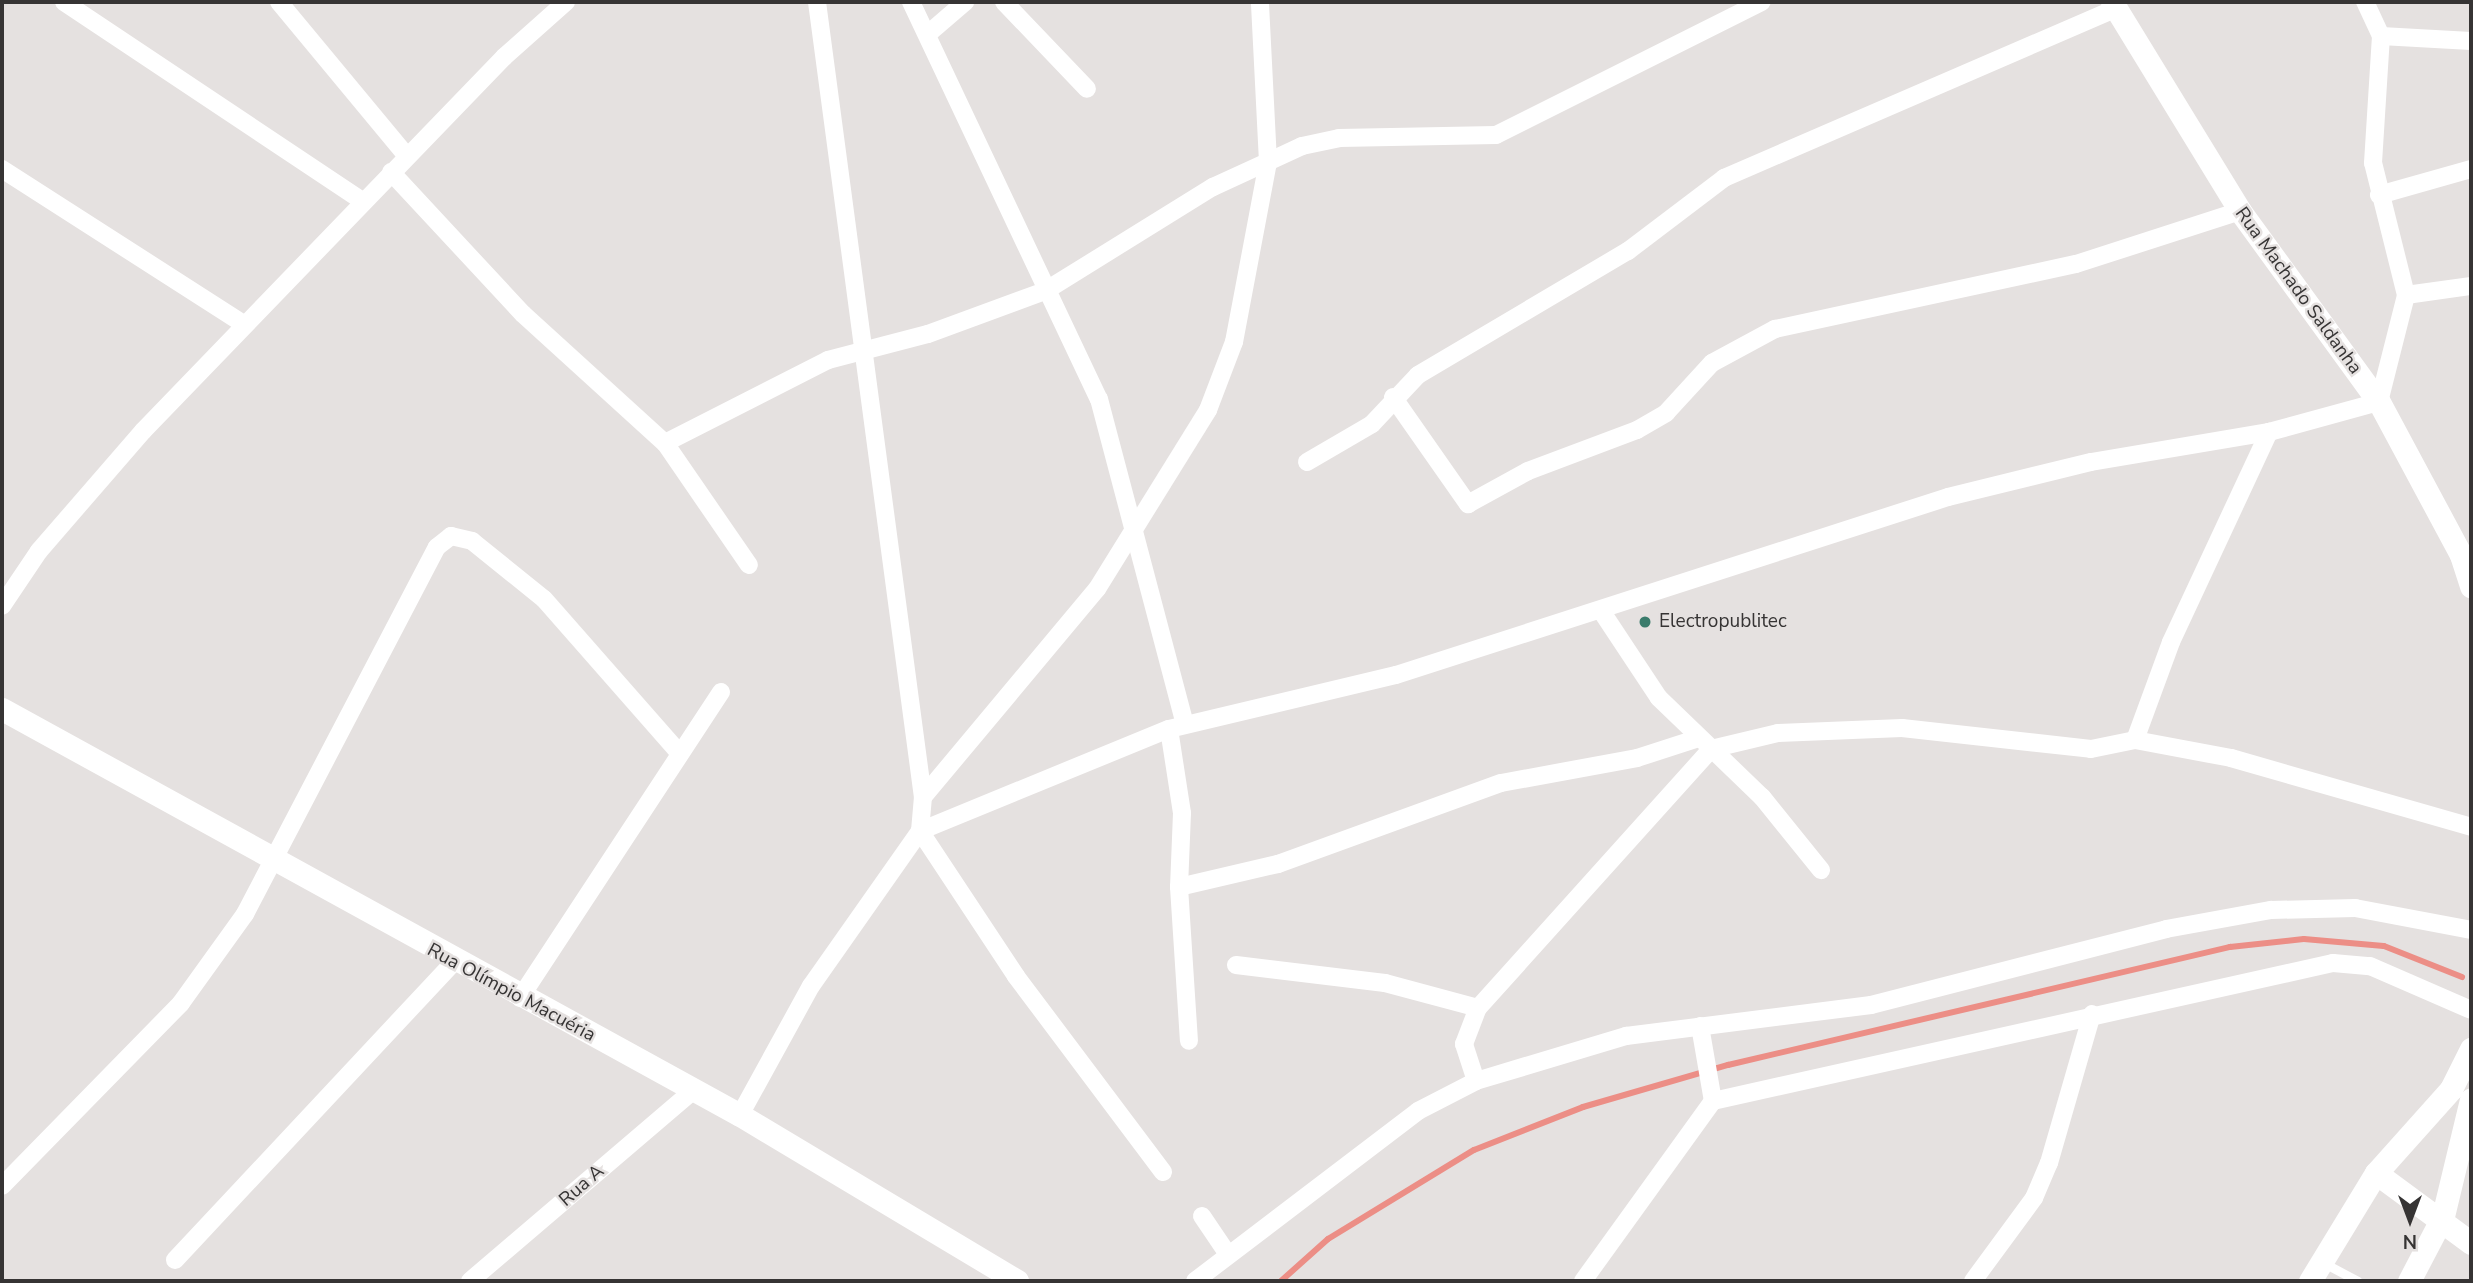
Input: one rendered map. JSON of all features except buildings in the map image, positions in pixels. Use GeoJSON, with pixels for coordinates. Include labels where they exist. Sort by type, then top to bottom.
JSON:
{"type":"FeatureCollection","features":[{"type":"Feature","properties":{"kind":"street"},"geometry":{"type":"LineString","coordinates":[[64,2],[362,201]]}},
{"type":"Feature","properties":{"kind":"street"},"geometry":{"type":"LineString","coordinates":[[279,2],[407,156]]}},
{"type":"Feature","properties":{"kind":"street"},"geometry":{"type":"LineString","coordinates":[[2,606],[38,551],[243,324],[407,156],[566,2]]}},
{"type":"Feature","properties":{"kind":"street"},"geometry":{"type":"LineString","coordinates":[[740,1115],[811,986],[920,831],[923,797],[866,350],[817,2]]}},
{"type":"Feature","properties":{"kind":"street"},"geometry":{"type":"LineString","coordinates":[[911,2],[929,33],[1045,291],[1099,399],[1136,531],[1177,727],[1182,813],[1179,887],[1189,1041]]}},
{"type":"Feature","properties":{"kind":"street"},"geometry":{"type":"LineString","coordinates":[[929,33],[965,2]]}},
{"type":"Feature","properties":{"kind":"street"},"geometry":{"type":"LineString","coordinates":[[1004,2],[1087,89]]}},
{"type":"Feature","properties":{"kind":"street"},"geometry":{"type":"LineString","coordinates":[[923,797],[1097,589],[1136,531],[1208,410],[1234,342],[1268,162],[1260,2]]}},
{"type":"Feature","properties":{"kind":"street"},"geometry":{"type":"LineString","coordinates":[[665,443],[778,382],[1045,291],[1213,187],[1268,162],[1339,138],[1496,135],[1762,2]]}},
{"type":"Feature","properties":{"kind":"street"},"geometry":{"type":"LineString","coordinates":[[920,831],[1177,727],[1396,675],[1602,612],[1948,497],[2091,462],[2269,432],[2379,402],[2406,295],[2379,195],[2373,130],[2381,36],[2365,2]]}},
{"type":"Feature","properties":{"kind":"street"},"geometry":{"type":"LineString","coordinates":[[1307,462],[1372,424],[1393,397],[1479,336],[1628,251],[1724,178],[2114,5]]}},
{"type":"Feature","properties":{"kind":"street","name":"Rua Machado Saldanha"},"geometry":{"type":"LineString","coordinates":[[2114,5],[2240,211],[2379,402],[2461,555],[2471,586]]}},
{"type":"Feature","properties":{"kind":"street"},"geometry":{"type":"LineString","coordinates":[[2381,36],[2471,41]]}},
{"type":"Feature","properties":{"kind":"street"},"geometry":{"type":"LineString","coordinates":[[2,169],[243,324]]}},
{"type":"Feature","properties":{"kind":"street"},"geometry":{"type":"LineString","coordinates":[[2379,195],[2471,169]]}},
{"type":"Feature","properties":{"kind":"street"},"geometry":{"type":"LineString","coordinates":[[391,172],[523,314],[665,443],[750,565]]}},
{"type":"Feature","properties":{"kind":"street"},"geometry":{"type":"LineString","coordinates":[[1393,397],[1468,504],[1528,471],[1637,430],[1666,413],[1712,363],[1775,329],[2076,264],[2240,211]]}},
{"type":"Feature","properties":{"kind":"street"},"geometry":{"type":"LineString","coordinates":[[2406,295],[2471,286]]}},
{"type":"Feature","properties":{"kind":"street"},"geometry":{"type":"LineString","coordinates":[[2136,740],[2171,642],[2269,432]]}},
{"type":"Feature","properties":{"kind":"street"},"geometry":{"type":"LineString","coordinates":[[2,1186],[181,1003],[245,914],[437,547],[451,536],[472,541],[544,599],[680,754]]}},
{"type":"Feature","properties":{"kind":"street"},"geometry":{"type":"LineString","coordinates":[[1602,612],[1659,698],[1762,797],[1821,870]]}},
{"type":"Feature","properties":{"kind":"street"},"geometry":{"type":"LineString","coordinates":[[520,998],[721,692]]}},
{"type":"Feature","properties":{"kind":"street","name":"Rua Olímpio Macuéria"},"geometry":{"type":"LineString","coordinates":[[2,709],[454,962],[740,1115],[1017,1281]]}},
{"type":"Feature","properties":{"kind":"street"},"geometry":{"type":"LineString","coordinates":[[1179,887],[1278,864],[1501,783],[1705,744],[1778,733],[1902,728],[2091,748],[2136,740],[2231,758],[2471,827]]}},
{"type":"Feature","properties":{"kind":"street"},"geometry":{"type":"LineString","coordinates":[[1476,1081],[1464,1044],[1478,1007],[1705,744]]}},
{"type":"Feature","properties":{"kind":"street"},"geometry":{"type":"LineString","coordinates":[[920,831],[1016,976],[1163,1172]]}},
{"type":"Feature","properties":{"kind":"street"},"geometry":{"type":"LineString","coordinates":[[1195,1281],[1351,1157],[1476,1081],[1626,1036],[1871,1005],[2166,929],[2292,907],[2355,908],[2471,930]]}},
{"type":"Feature","properties":{"kind":"street"},"geometry":{"type":"LineString","coordinates":[[1583,1281],[1713,1101],[2092,1014],[2352,961],[2471,1010]]}},
{"type":"Feature","properties":{"kind":"street"},"geometry":{"type":"LineString","coordinates":[[175,1261],[454,962]]}},
{"type":"Feature","properties":{"kind":"street"},"geometry":{"type":"LineString","coordinates":[[1236,965],[1385,983],[1478,1007]]}},
{"type":"Feature","properties":{"kind":"street"},"geometry":{"type":"LineString","coordinates":[[1973,1281],[2034,1198],[2092,1014]]}},
{"type":"Feature","properties":{"kind":"street"},"geometry":{"type":"LineString","coordinates":[[1700,1026],[1713,1101]]}},
{"type":"Feature","properties":{"kind":"street"},"geometry":{"type":"LineString","coordinates":[[2315,1271],[2376,1173],[2451,1089],[2471,1049]]}},
{"type":"Feature","properties":{"kind":"street","name":"Rua A"},"geometry":{"type":"LineString","coordinates":[[470,1281],[694,1090]]}},
{"type":"Feature","properties":{"kind":"street"},"geometry":{"type":"LineString","coordinates":[[2409,1281],[2443,1216],[2471,1099]]}},
{"type":"Feature","properties":{"kind":"street"},"geometry":{"type":"LineString","coordinates":[[2376,1173],[2443,1216],[2471,1243]]}},
{"type":"Feature","properties":{"kind":"street"},"geometry":{"type":"LineString","coordinates":[[1202,1216],[1227,1253]]}},
{"type":"Feature","properties":{"kind":"lane"},"geometry":{"type":"LineString","coordinates":[[2315,1271],[2357,1281]]}},
{"type":"Feature","properties":{"kind":"waterway"},"geometry":{"type":"LineString","coordinates":[[1281,1281],[1328,1239],[1474,1150],[1583,1107],[1728,1065],[2230,947],[2304,939],[2384,946],[2462,977]]}},
{"type":"Feature","properties":{"kind":"place","name":"Electropublitec"},"geometry":{"type":"Point","coordinates":[1645,622]}}]}
